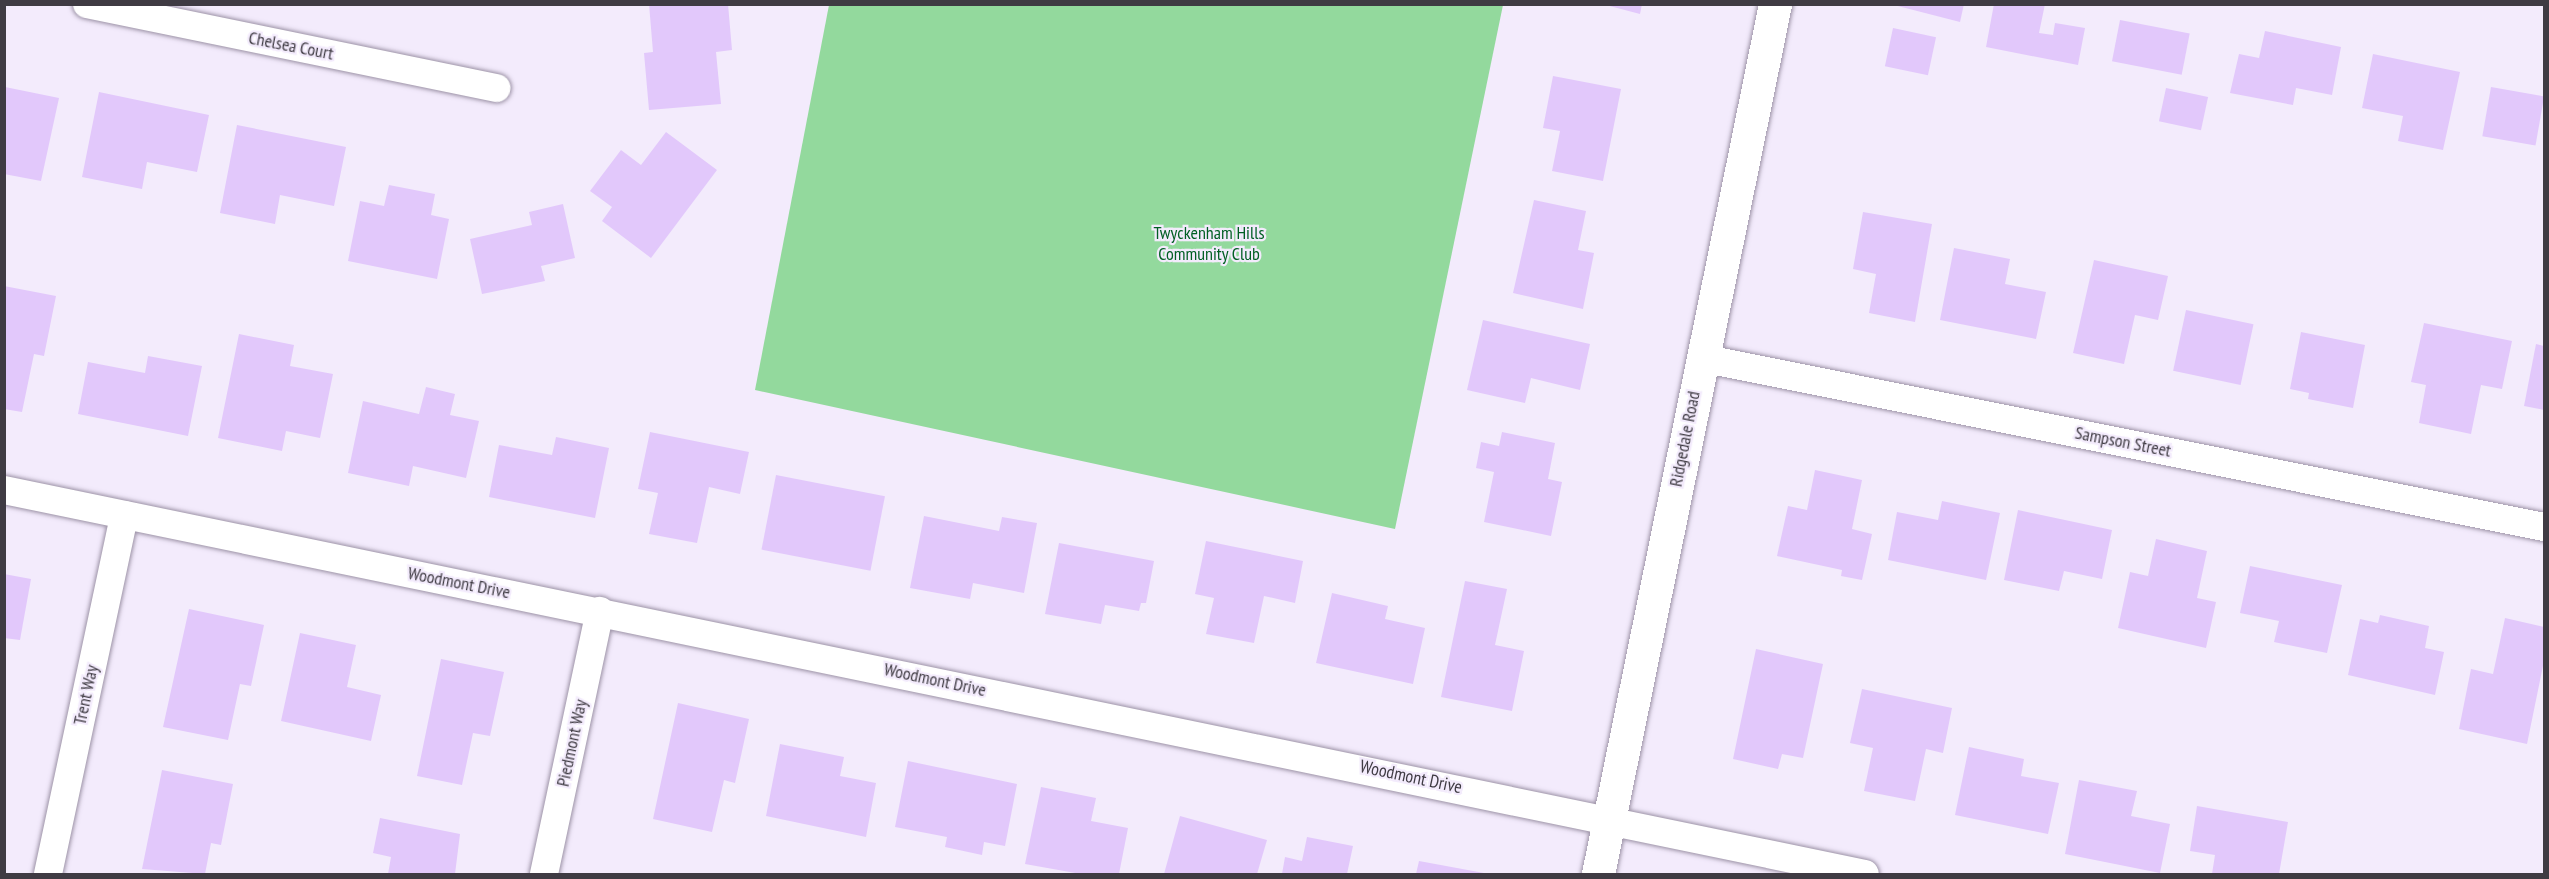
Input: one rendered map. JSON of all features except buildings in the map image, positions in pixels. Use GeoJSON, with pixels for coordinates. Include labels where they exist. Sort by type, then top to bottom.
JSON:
{"type":"FeatureCollection","features":[{"type":"Feature","properties":{"kind":"street","name":"Chelsea Court"},"geometry":{"type":"LineString","coordinates":[[87,4],[496,87]]}},
{"type":"Feature","properties":{"kind":"street","name":"Ridgedale Road"},"geometry":{"type":"LineString","coordinates":[[1598,874],[1701,358],[1775,4]]}},
{"type":"Feature","properties":{"kind":"street","name":"Sampson Street"},"geometry":{"type":"LineString","coordinates":[[1701,358],[2544,527]]}},
{"type":"Feature","properties":{"kind":"street","name":"Woodmont Drive"},"geometry":{"type":"LineString","coordinates":[[4,490],[1610,818],[1865,874]]}},
{"type":"Feature","properties":{"kind":"street","name":"Trent Way"},"geometry":{"type":"LineString","coordinates":[[48,874],[124,515]]}},
{"type":"Feature","properties":{"kind":"street","name":"Piedmont Way"},"geometry":{"type":"LineString","coordinates":[[544,874],[600,611]]}},
{"type":"Feature","properties":{"kind":"green space","name":"Twyckenham Hills Community Club"},"geometry":{"type":"Polygon","coordinates":[[[829,5],[1503,5],[1395,529],[755,390],[829,5]]]}}]}
